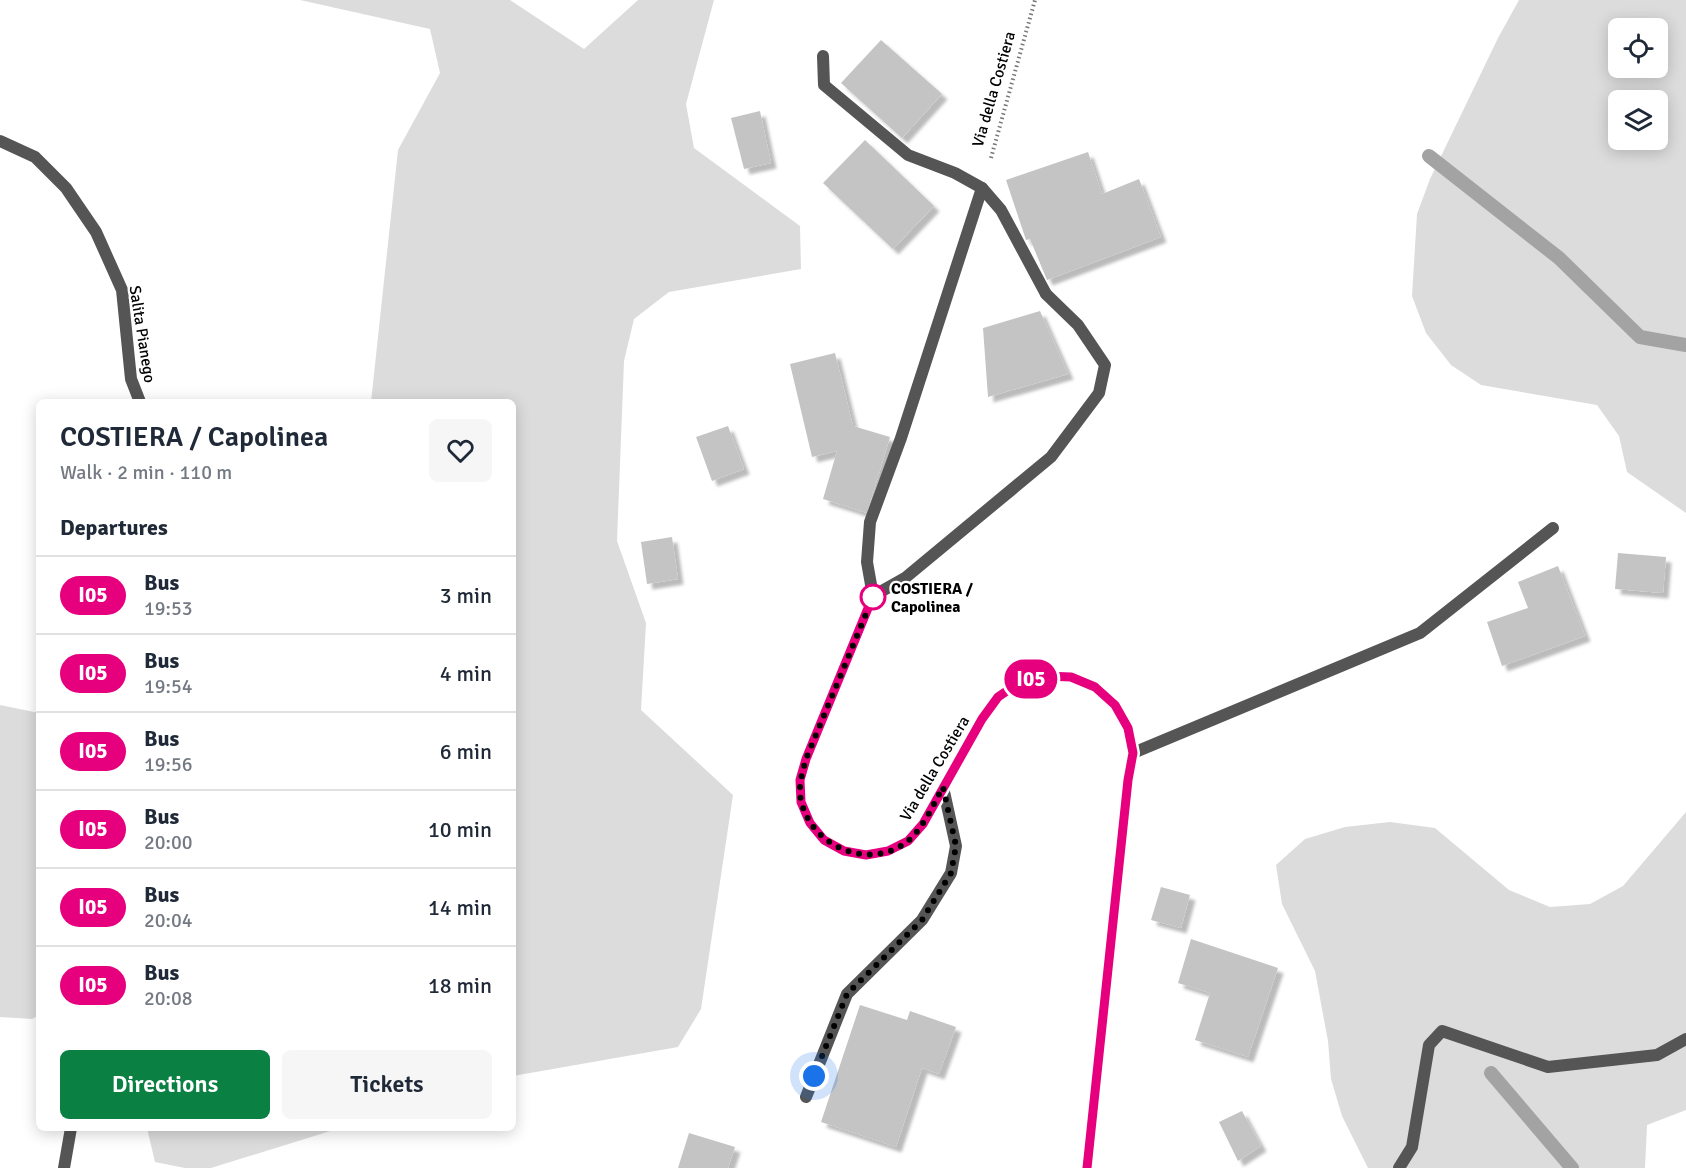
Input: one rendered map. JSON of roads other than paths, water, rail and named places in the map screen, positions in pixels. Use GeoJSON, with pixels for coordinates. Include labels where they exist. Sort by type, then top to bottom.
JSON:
{"type":"FeatureCollection","features":[{"type":"Feature","properties":{"kind":"street"},"geometry":{"type":"LineString","coordinates":[[823,56],[824,85],[908,155],[955,173],[982,188],[1001,210],[1046,294],[1078,326],[1105,365],[1100,393],[1051,457],[905,578],[873,596],[867,562],[870,522],[901,438],[982,188]]}},
{"type":"Feature","properties":{"kind":"street","name":"Salita Pianego"},"geometry":{"type":"LineString","coordinates":[[0,141],[35,157],[66,188],[96,232],[122,290],[131,379],[139,399]]}},
{"type":"Feature","properties":{"kind":"street"},"geometry":{"type":"LineString","coordinates":[[1133,753],[1420,633],[1553,528]]}},
{"type":"Feature","properties":{"kind":"street","name":"Via della Costiera"},"geometry":{"type":"LineString","coordinates":[[873,596],[806,759],[800,780],[801,802],[810,823],[824,840],[844,851],[866,855],[888,851],[908,841],[923,824],[982,719],[998,697],[1020,682],[1045,676],[1071,677],[1095,687],[1115,705],[1128,728],[1133,753],[1128,780],[1087,1168]]}},
{"type":"Feature","properties":{"kind":"street"},"geometry":{"type":"LineString","coordinates":[[806,1097],[847,994],[922,920],[951,873],[956,846],[943,787]]}},
{"type":"Feature","properties":{"kind":"street"},"geometry":{"type":"LineString","coordinates":[[1399,1168],[1412,1147],[1429,1045],[1442,1031],[1548,1067],[1657,1055],[1686,1039]]}},
{"type":"Feature","properties":{"kind":"street"},"geometry":{"type":"LineString","coordinates":[[64,1168],[70,1131]]}},
{"type":"Feature","properties":{"kind":"waterway"},"geometry":{"type":"LineString","coordinates":[[1429,156],[1559,258],[1640,337],[1686,345]]}},
{"type":"Feature","properties":{"kind":"waterway"},"geometry":{"type":"LineString","coordinates":[[1491,1073],[1572,1168]]}},
{"type":"Feature","properties":{"kind":"place","name":"COSTIERA / Capolinea"},"geometry":{"type":"Point","coordinates":[873,597]}}]}
